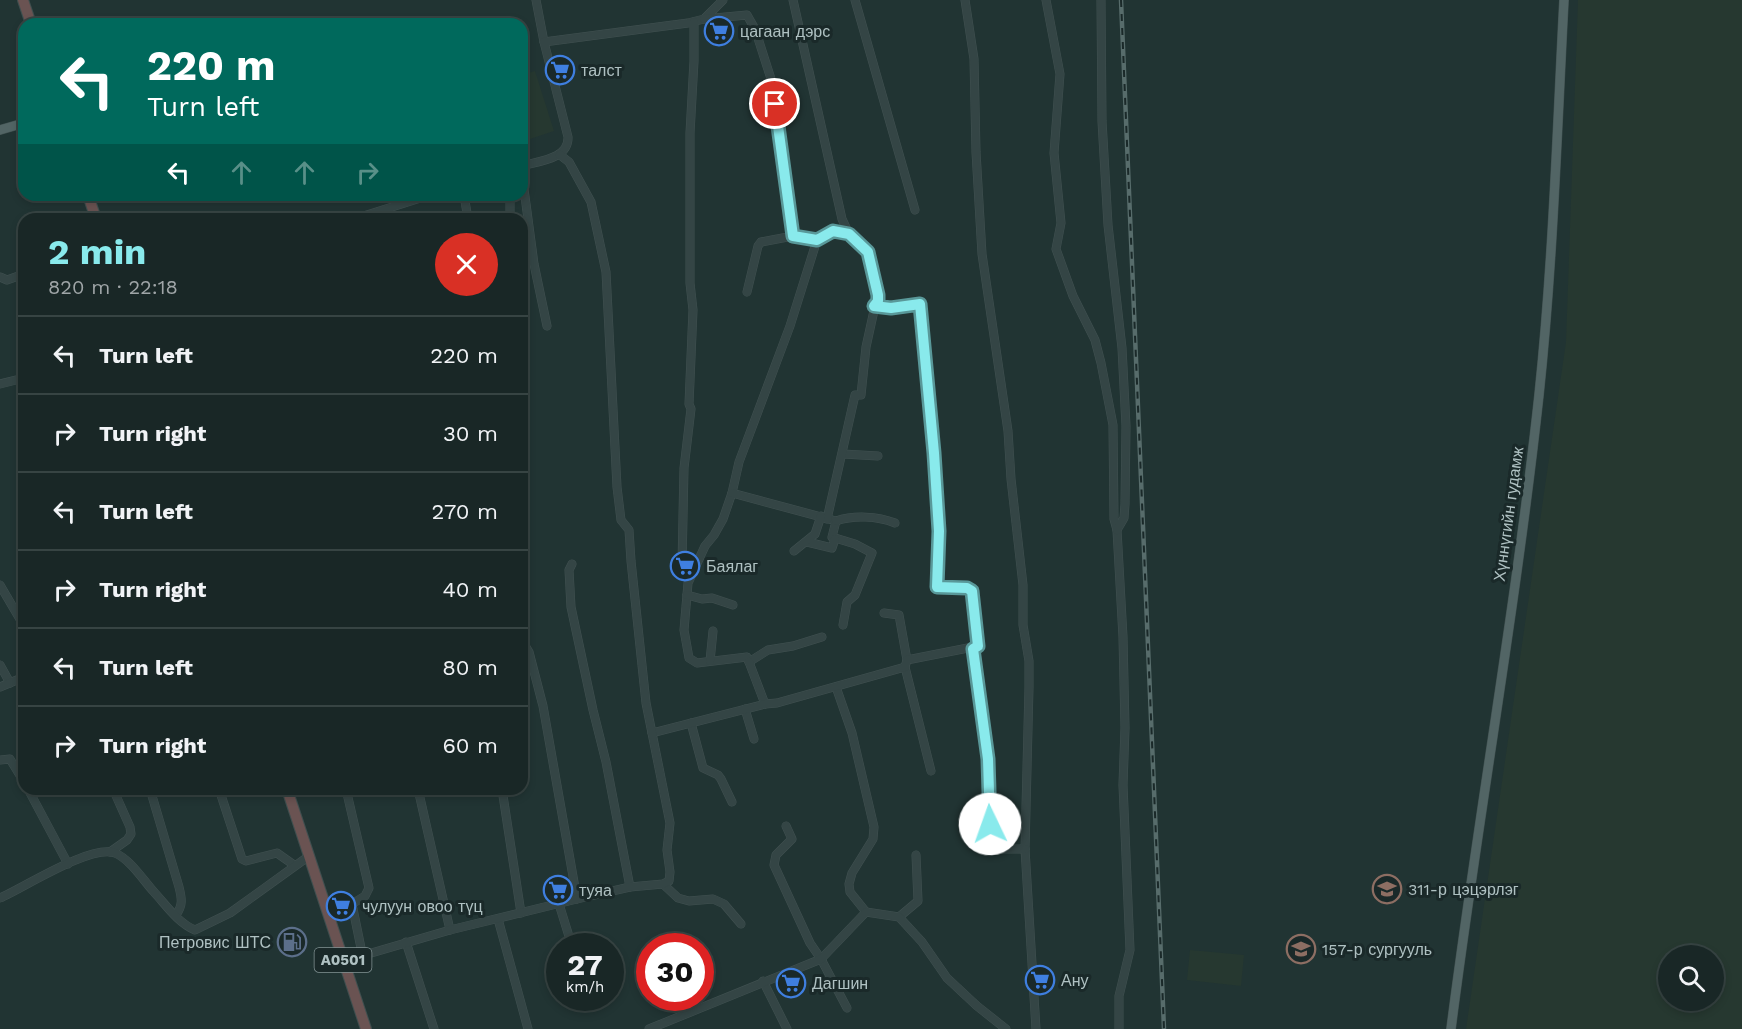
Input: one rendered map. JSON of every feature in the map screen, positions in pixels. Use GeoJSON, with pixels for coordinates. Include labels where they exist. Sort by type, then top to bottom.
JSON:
{"type":"FeatureCollection","features":[{"type":"Feature","properties":{"kind":"highway"},"geometry":{"type":"LineString","coordinates":[[23,0],[29,18]]}},
{"type":"Feature","properties":{"kind":"highway","name":"A0501"},"geometry":{"type":"LineString","coordinates":[[289,795],[366,1029]]}},
{"type":"Feature","properties":{"kind":"main road","name":"Хүннүгийн гудамж"},"geometry":{"type":"LineString","coordinates":[[1451,1029],[1524,517],[1538,398],[1552,252],[1564,0]]}},
{"type":"Feature","properties":{"kind":"main road"},"geometry":{"type":"LineString","coordinates":[[0,130],[18,125]]}},
{"type":"Feature","properties":{"kind":"street"},"geometry":{"type":"LineString","coordinates":[[528,164],[560,155],[567,148],[568,137],[536,0]]}},
{"type":"Feature","properties":{"kind":"street"},"geometry":{"type":"LineString","coordinates":[[704,19],[723,0]]}},
{"type":"Feature","properties":{"kind":"street"},"geometry":{"type":"LineString","coordinates":[[793,0],[842,219],[849,234],[868,252],[878,295],[866,347],[861,395],[855,395],[843,453],[824,517],[815,534],[794,551]]}},
{"type":"Feature","properties":{"kind":"street"},"geometry":{"type":"LineString","coordinates":[[855,0],[915,210]]}},
{"type":"Feature","properties":{"kind":"street"},"geometry":{"type":"LineString","coordinates":[[965,0],[974,59],[976,152],[982,254],[1006,419],[1023,585],[1023,625],[1029,661],[1026,849],[1036,1029]]}},
{"type":"Feature","properties":{"kind":"street"},"geometry":{"type":"LineString","coordinates":[[1046,0],[1060,74],[1054,153],[1061,223],[1056,249],[1073,296],[1095,340],[1113,416],[1114,519],[1117,530],[1122,627],[1125,728],[1123,785],[1130,950],[1119,990],[1119,1029]]}},
{"type":"Feature","properties":{"kind":"street"},"geometry":{"type":"LineString","coordinates":[[1101,0],[1102,121],[1108,225],[1122,348],[1126,426],[1124,518],[1117,530]]}},
{"type":"Feature","properties":{"kind":"street"},"geometry":{"type":"LineString","coordinates":[[544,42],[747,15],[755,28],[772,82],[793,236]]}},
{"type":"Feature","properties":{"kind":"street"},"geometry":{"type":"LineString","coordinates":[[691,574],[682,565],[684,468],[691,410],[689,404],[693,310],[690,283],[690,133],[694,22]]}},
{"type":"Feature","properties":{"kind":"street"},"geometry":{"type":"LineString","coordinates":[[344,961],[450,930],[630,887],[663,884],[669,881],[670,823],[642,673],[629,530],[621,520],[618,498],[606,272],[594,225],[591,202],[569,162],[560,155]]}},
{"type":"Feature","properties":{"kind":"street"},"geometry":{"type":"LineString","coordinates":[[387,213],[416,201]]}},
{"type":"Feature","properties":{"kind":"street"},"geometry":{"type":"LineString","coordinates":[[528,219],[534,264],[547,326]]}},
{"type":"Feature","properties":{"kind":"street"},"geometry":{"type":"LineString","coordinates":[[747,292],[758,246],[761,242],[793,236],[817,240],[833,231],[849,234]]}},
{"type":"Feature","properties":{"kind":"street"},"geometry":{"type":"LineString","coordinates":[[765,704],[747,657],[697,663],[689,658],[684,630],[687,595],[691,574],[705,546],[714,536],[723,519],[732,494],[739,462],[790,326],[817,240]]}},
{"type":"Feature","properties":{"kind":"street"},"geometry":{"type":"LineString","coordinates":[[0,277],[7,280],[18,276]]}},
{"type":"Feature","properties":{"kind":"street"},"geometry":{"type":"LineString","coordinates":[[652,733],[836,687],[939,653],[973,649],[978,646],[972,591],[967,588],[937,587],[939,531],[920,304],[891,308],[874,306]]}},
{"type":"Feature","properties":{"kind":"street"},"geometry":{"type":"LineString","coordinates":[[0,384],[18,380]]}},
{"type":"Feature","properties":{"kind":"street"},"geometry":{"type":"LineString","coordinates":[[843,453],[878,456]]}},
{"type":"Feature","properties":{"kind":"street"},"geometry":{"type":"LineString","coordinates":[[732,494],[836,521],[856,518],[884,519],[895,523]]}},
{"type":"Feature","properties":{"kind":"street"},"geometry":{"type":"LineString","coordinates":[[836,521],[832,537],[855,544],[872,553],[855,595],[847,602],[843,625]]}},
{"type":"Feature","properties":{"kind":"street"},"geometry":{"type":"LineString","coordinates":[[807,542],[832,548],[835,539]]}},
{"type":"Feature","properties":{"kind":"street"},"geometry":{"type":"LineString","coordinates":[[572,564],[568,570],[571,607],[592,710],[606,762],[630,887]]}},
{"type":"Feature","properties":{"kind":"street"},"geometry":{"type":"LineString","coordinates":[[0,585],[18,616]]}},
{"type":"Feature","properties":{"kind":"street"},"geometry":{"type":"LineString","coordinates":[[687,595],[702,599],[712,598],[733,605]]}},
{"type":"Feature","properties":{"kind":"street"},"geometry":{"type":"LineString","coordinates":[[884,613],[899,615],[906,664],[931,771]]}},
{"type":"Feature","properties":{"kind":"street"},"geometry":{"type":"LineString","coordinates":[[710,661],[714,631]]}},
{"type":"Feature","properties":{"kind":"street"},"geometry":{"type":"LineString","coordinates":[[748,662],[768,650],[822,637]]}},
{"type":"Feature","properties":{"kind":"street"},"geometry":{"type":"LineString","coordinates":[[973,649],[988,759],[992,849],[1026,849]]}},
{"type":"Feature","properties":{"kind":"street"},"geometry":{"type":"LineString","coordinates":[[528,650],[543,706],[577,899]]}},
{"type":"Feature","properties":{"kind":"street"},"geometry":{"type":"LineString","coordinates":[[0,665],[9,683]]}},
{"type":"Feature","properties":{"kind":"street"},"geometry":{"type":"LineString","coordinates":[[0,687],[18,679]]}},
{"type":"Feature","properties":{"kind":"street"},"geometry":{"type":"LineString","coordinates":[[836,687],[852,733],[874,826],[873,839],[852,873],[849,884],[850,892],[866,912],[899,917],[922,942],[947,978],[1006,1029]]}},
{"type":"Feature","properties":{"kind":"street"},"geometry":{"type":"LineString","coordinates":[[745,709],[754,739]]}},
{"type":"Feature","properties":{"kind":"street"},"geometry":{"type":"LineString","coordinates":[[691,723],[703,768],[718,775],[732,802]]}},
{"type":"Feature","properties":{"kind":"street"},"geometry":{"type":"LineString","coordinates":[[0,760],[10,759],[18,772]]}},
{"type":"Feature","properties":{"kind":"street"},"geometry":{"type":"LineString","coordinates":[[31,795],[68,864]]}},
{"type":"Feature","properties":{"kind":"street"},"geometry":{"type":"LineString","coordinates":[[1,895],[68,864],[94,854],[110,852],[127,840],[131,834],[130,827],[116,795]]}},
{"type":"Feature","properties":{"kind":"street"},"geometry":{"type":"LineString","coordinates":[[152,795],[180,892],[181,908],[176,915]]}},
{"type":"Feature","properties":{"kind":"street"},"geometry":{"type":"LineString","coordinates":[[221,795],[242,860],[276,853],[294,866]]}},
{"type":"Feature","properties":{"kind":"street"},"geometry":{"type":"LineString","coordinates":[[347,795],[369,888],[365,897],[352,904],[361,948],[358,957]]}},
{"type":"Feature","properties":{"kind":"street"},"geometry":{"type":"LineString","coordinates":[[419,795],[450,930]]}},
{"type":"Feature","properties":{"kind":"street"},"geometry":{"type":"LineString","coordinates":[[503,795],[521,913]]}},
{"type":"Feature","properties":{"kind":"street"},"geometry":{"type":"LineString","coordinates":[[786,826],[792,839],[776,855],[774,866],[810,943],[847,1008]]}},
{"type":"Feature","properties":{"kind":"street"},"geometry":{"type":"LineString","coordinates":[[110,852],[126,861],[191,929],[201,928],[230,913],[309,856]]}},
{"type":"Feature","properties":{"kind":"street"},"geometry":{"type":"LineString","coordinates":[[899,917],[918,901],[916,855]]}},
{"type":"Feature","properties":{"kind":"street"},"geometry":{"type":"LineString","coordinates":[[663,884],[678,898],[689,901],[713,899],[724,904],[741,924]]}},
{"type":"Feature","properties":{"kind":"street"},"geometry":{"type":"LineString","coordinates":[[559,904],[568,933]]}},
{"type":"Feature","properties":{"kind":"street"},"geometry":{"type":"LineString","coordinates":[[649,1029],[821,959],[866,912]]}},
{"type":"Feature","properties":{"kind":"street"},"geometry":{"type":"LineString","coordinates":[[498,919],[528,1029]]}},
{"type":"Feature","properties":{"kind":"street"},"geometry":{"type":"LineString","coordinates":[[406,942],[434,1029]]}},
{"type":"Feature","properties":{"kind":"street"},"geometry":{"type":"LineString","coordinates":[[763,981],[787,1029]]}},
{"type":"Feature","properties":{"kind":"green space"},"geometry":{"type":"Polygon","coordinates":[[[1578,0],[1742,0],[1742,1029],[1466,1029],[1566,342],[1578,0]]]}},
{"type":"Feature","properties":{"kind":"green space"},"geometry":{"type":"Polygon","coordinates":[[[535,71],[554,131],[528,140],[528,73],[535,71]]]}},
{"type":"Feature","properties":{"kind":"green space"},"geometry":{"type":"Polygon","coordinates":[[[1190,950],[1244,955],[1241,986],[1187,980],[1190,950]]]}},
{"type":"Feature","properties":{"kind":"railway"},"geometry":{"type":"LineString","coordinates":[[1121,0],[1164,1029]]}},
{"type":"Feature","properties":{"kind":"place","name":"цагаан дэрс"},"geometry":{"type":"Point","coordinates":[719,31]}},
{"type":"Feature","properties":{"kind":"place","name":"талст"},"geometry":{"type":"Point","coordinates":[560,70]}},
{"type":"Feature","properties":{"kind":"place","name":"Баялаг"},"geometry":{"type":"Point","coordinates":[685,566]}},
{"type":"Feature","properties":{"kind":"place","name":"311-р цэцэрлэг"},"geometry":{"type":"Point","coordinates":[1387,889]}},
{"type":"Feature","properties":{"kind":"place","name":"туяа"},"geometry":{"type":"Point","coordinates":[558,890]}},
{"type":"Feature","properties":{"kind":"place","name":"чулуун овоо түц"},"geometry":{"type":"Point","coordinates":[341,906]}},
{"type":"Feature","properties":{"kind":"place","name":"Петровис ШТС"},"geometry":{"type":"Point","coordinates":[292,942]}},
{"type":"Feature","properties":{"kind":"place","name":"157-р сургууль"},"geometry":{"type":"Point","coordinates":[1301,949]}},
{"type":"Feature","properties":{"kind":"place","name":"Ану"},"geometry":{"type":"Point","coordinates":[1040,980]}},
{"type":"Feature","properties":{"kind":"place","name":"Дагшин"},"geometry":{"type":"Point","coordinates":[791,983]}},
{"type":"Feature","properties":{"kind":"route"},"geometry":{"type":"LineString","coordinates":[[775,104],[793,236],[817,240],[833,231],[849,234],[868,252],[878,295],[878,301],[874,306],[891,308],[920,304],[939,531],[937,587],[967,588],[972,591],[978,646],[973,649],[988,759],[990,824]]}}]}
